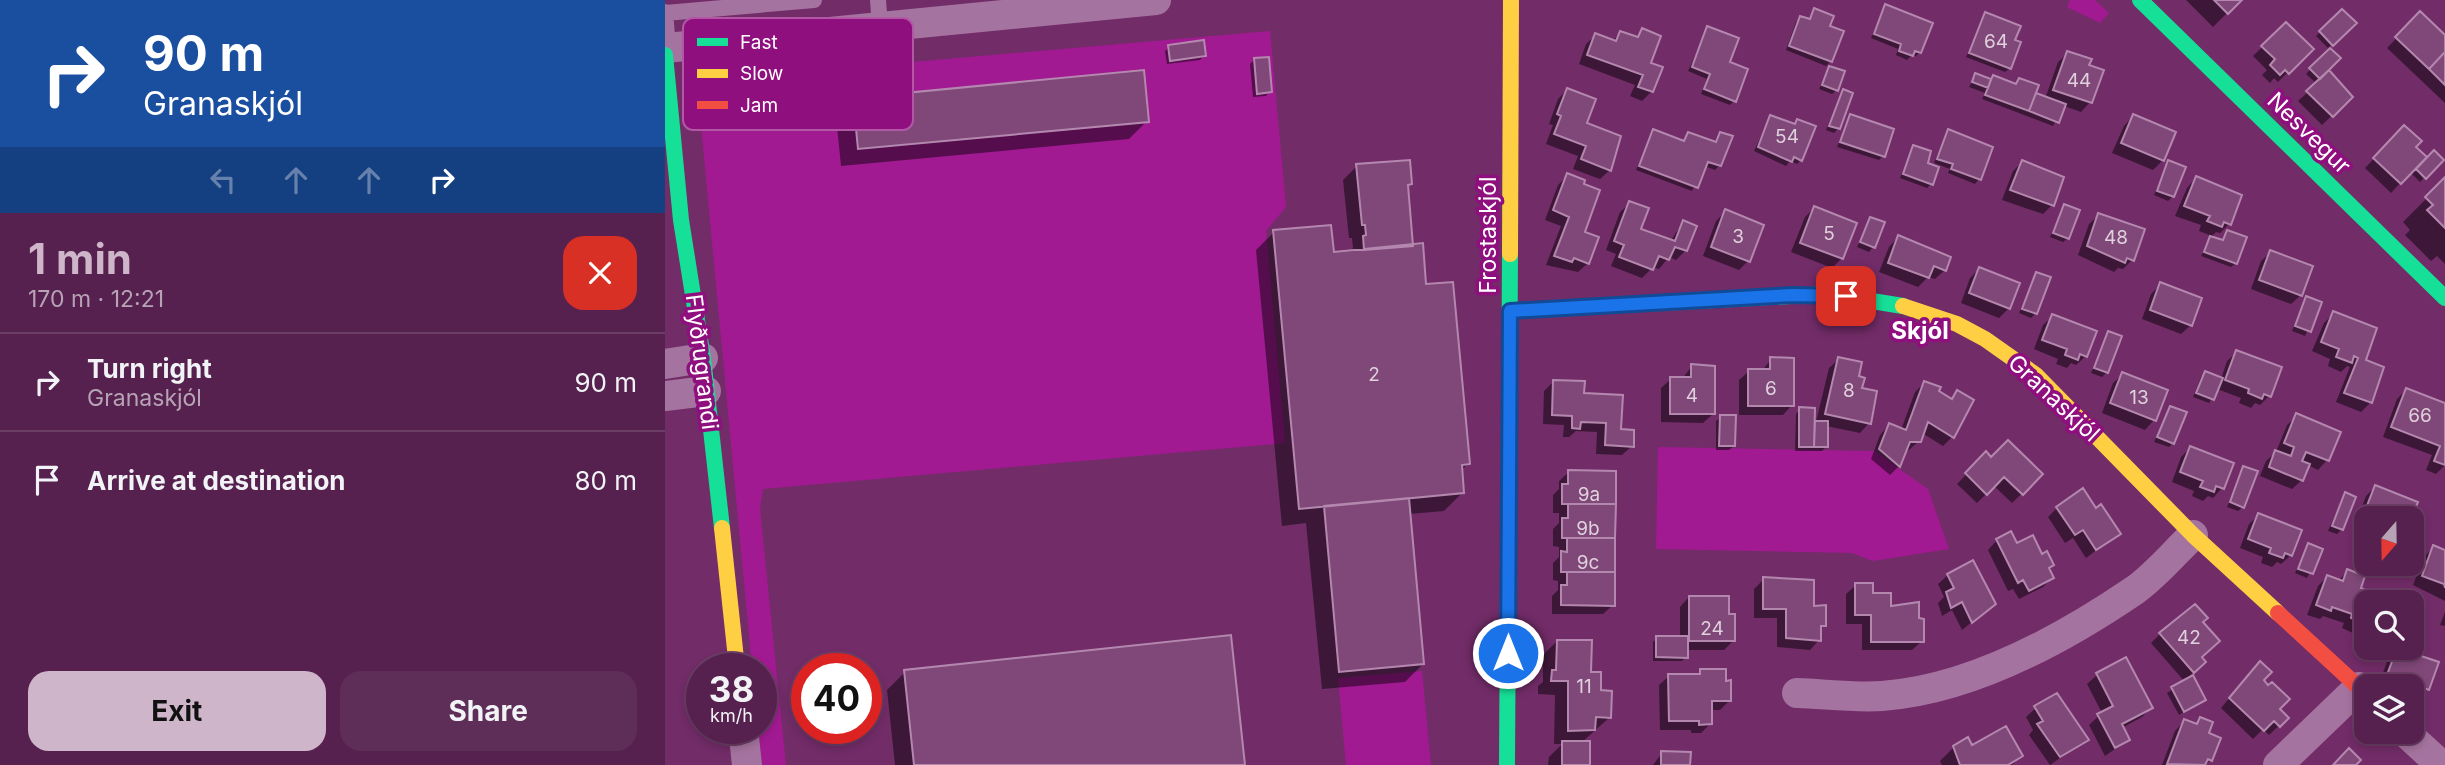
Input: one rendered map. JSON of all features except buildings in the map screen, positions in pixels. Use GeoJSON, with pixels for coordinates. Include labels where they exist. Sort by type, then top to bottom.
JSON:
{"type":"FeatureCollection","features":[{"type":"Feature","properties":{"kind":"street"},"geometry":{"type":"LineString","coordinates":[[850,18],[879,13],[1156,0]]}},
{"type":"Feature","properties":{"kind":"street","name":"Frostaskjól"},"geometry":{"type":"LineString","coordinates":[[1507,765],[1511,0]]}},
{"type":"Feature","properties":{"kind":"street","name":"Nesvegur"},"geometry":{"type":"LineString","coordinates":[[2140,0],[2445,298]]}},
{"type":"Feature","properties":{"kind":"street","name":"Flyðrugrandi"},"geometry":{"type":"LineString","coordinates":[[666,50],[681,220],[703,358],[735,653]]}},
{"type":"Feature","properties":{"kind":"street","name":"Granaskjól"},"geometry":{"type":"LineString","coordinates":[[1510,311],[1828,294],[1886,302],[1928,313],[1985,339],[2036,375],[2193,535],[2354,684]]}},
{"type":"Feature","properties":{"kind":"street"},"geometry":{"type":"LineString","coordinates":[[665,365],[703,358]]}},
{"type":"Feature","properties":{"kind":"street"},"geometry":{"type":"LineString","coordinates":[[665,396],[706,391]]}},
{"type":"Feature","properties":{"kind":"street"},"geometry":{"type":"LineString","coordinates":[[1797,693],[1881,696],[1915,691],[1980,673],[2040,646],[2136,589],[2193,535]]}},
{"type":"Feature","properties":{"kind":"street","name":"Granaskjól"},"geometry":{"type":"LineString","coordinates":[[2277,765],[2354,698]]}},
{"type":"Feature","properties":{"kind":"street"},"geometry":{"type":"LineString","coordinates":[[745,744],[747,765]]}},
{"type":"Feature","properties":{"kind":"street"},"geometry":{"type":"LineString","coordinates":[[2418,744],[2441,765]]}},
{"type":"Feature","properties":{"kind":"lane"},"geometry":{"type":"LineString","coordinates":[[666,50],[665,13],[814,0]]}},
{"type":"Feature","properties":{"kind":"shaded area"},"geometry":{"type":"Polygon","coordinates":[[[2070,0],[2095,0],[2109,13],[2100,23],[2067,7],[2070,0]]]}},
{"type":"Feature","properties":{"kind":"shaded area"},"geometry":{"type":"Polygon","coordinates":[[[1270,31],[1286,207],[1266,231],[1285,443],[763,489],[760,509],[775,653],[751,653],[701,130],[913,130],[913,62],[1270,31]]]}},
{"type":"Feature","properties":{"kind":"shaded area"},"geometry":{"type":"Polygon","coordinates":[[[1658,447],[1874,451],[1928,489],[1949,549],[1873,561],[1852,553],[1656,549],[1658,447]]]}},
{"type":"Feature","properties":{"kind":"shaded area"},"geometry":{"type":"Polygon","coordinates":[[[1422,671],[1431,765],[1346,765],[1338,678],[1422,671]]]}},
{"type":"Feature","properties":{"kind":"shaded area"},"geometry":{"type":"Polygon","coordinates":[[[777,676],[786,765],[762,765],[760,744],[777,744],[777,676]]]}},
{"type":"Feature","properties":{"kind":"traffic: fast"},"geometry":{"type":"LineString","coordinates":[[2140,0],[2445,298]]}},
{"type":"Feature","properties":{"kind":"traffic: fast"},"geometry":{"type":"LineString","coordinates":[[665,55],[681,220],[703,358],[722,528]]}},
{"type":"Feature","properties":{"kind":"traffic: fast"},"geometry":{"type":"LineString","coordinates":[[1507,765],[1510,254]]}},
{"type":"Feature","properties":{"kind":"traffic: fast"},"geometry":{"type":"LineString","coordinates":[[1510,311],[1828,294],[1903,306]]}},
{"type":"Feature","properties":{"kind":"traffic: slow"},"geometry":{"type":"LineString","coordinates":[[1510,254],[1511,0]]}},
{"type":"Feature","properties":{"kind":"traffic: slow"},"geometry":{"type":"LineString","coordinates":[[1903,306],[1957,324],[1985,339],[2036,375],[2193,535],[2278,613]]}},
{"type":"Feature","properties":{"kind":"traffic: slow"},"geometry":{"type":"LineString","coordinates":[[722,528],[735,653]]}},
{"type":"Feature","properties":{"kind":"traffic: jam"},"geometry":{"type":"LineString","coordinates":[[2278,613],[2354,683]]}},
{"type":"Feature","properties":{"kind":"district","name":"Skjól"},"geometry":{"type":"Point","coordinates":[1920,330]}},
{"type":"Feature","properties":{"kind":"route"},"geometry":{"type":"LineString","coordinates":[[1508,653],[1510,311],[1793,295],[1846,296]]}}]}
